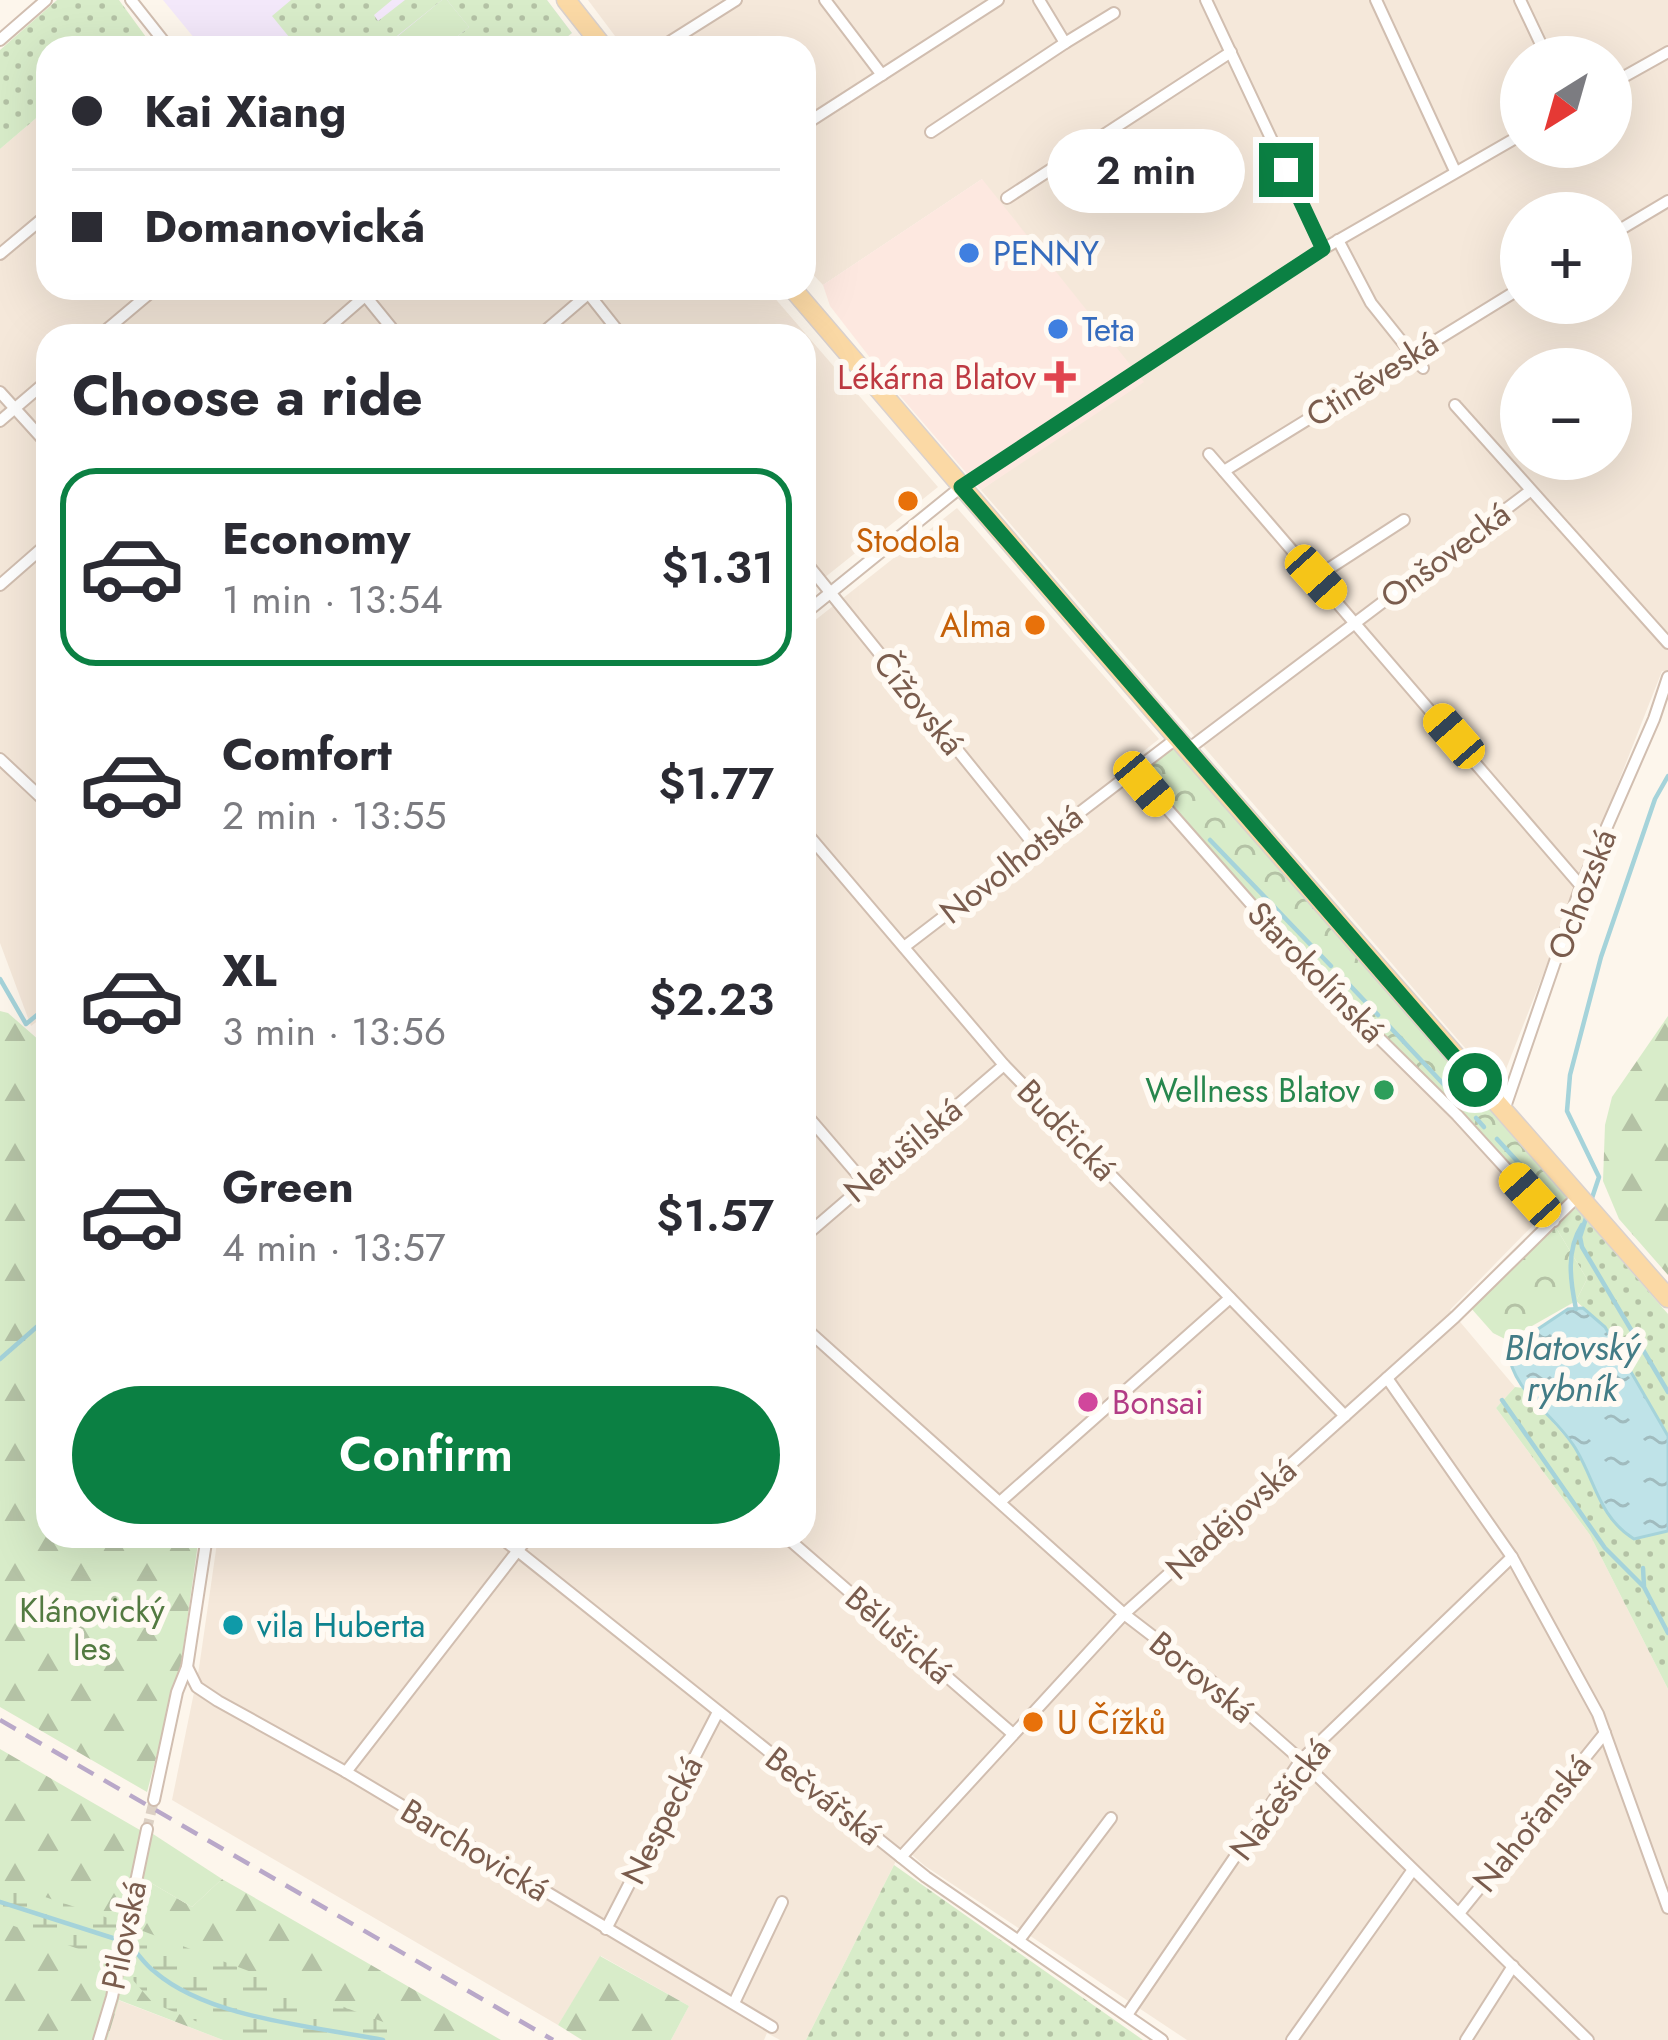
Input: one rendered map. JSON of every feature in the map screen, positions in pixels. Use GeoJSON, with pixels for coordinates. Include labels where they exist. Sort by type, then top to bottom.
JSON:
{"type":"FeatureCollection","features":[{"type":"Feature","properties":{"kind":"main road"},"geometry":{"type":"LineString","coordinates":[[566,0],[594,36]]}},
{"type":"Feature","properties":{"kind":"main road","name":"Starokolínská"},"geometry":{"type":"LineString","coordinates":[[802,300],[1182,744],[1668,1298]]}},
{"type":"Feature","properties":{"kind":"street"},"geometry":{"type":"LineString","coordinates":[[0,40],[46,0]]}},
{"type":"Feature","properties":{"kind":"street"},"geometry":{"type":"LineString","coordinates":[[131,0],[160,36]]}},
{"type":"Feature","properties":{"kind":"street"},"geometry":{"type":"LineString","coordinates":[[680,36],[736,0]]}},
{"type":"Feature","properties":{"kind":"street"},"geometry":{"type":"LineString","coordinates":[[825,0],[882,75]]}},
{"type":"Feature","properties":{"kind":"street"},"geometry":{"type":"LineString","coordinates":[[816,117],[998,0]]}},
{"type":"Feature","properties":{"kind":"street"},"geometry":{"type":"LineString","coordinates":[[1039,0],[1065,43]]}},
{"type":"Feature","properties":{"kind":"street"},"geometry":{"type":"LineString","coordinates":[[1206,0],[1323,249]]}},
{"type":"Feature","properties":{"kind":"street"},"geometry":{"type":"LineString","coordinates":[[1376,0],[1455,171]]}},
{"type":"Feature","properties":{"kind":"street"},"geometry":{"type":"LineString","coordinates":[[1520,0],[1537,36]]}},
{"type":"Feature","properties":{"kind":"street"},"geometry":{"type":"LineString","coordinates":[[931,131],[1114,13]]}},
{"type":"Feature","properties":{"kind":"street"},"geometry":{"type":"LineString","coordinates":[[1007,198],[1231,52]]}},
{"type":"Feature","properties":{"kind":"street"},"geometry":{"type":"LineString","coordinates":[[1632,72],[1668,52]]}},
{"type":"Feature","properties":{"kind":"street"},"geometry":{"type":"LineString","coordinates":[[816,605],[961,487],[1323,249],[1500,146]]}},
{"type":"Feature","properties":{"kind":"street"},"geometry":{"type":"LineString","coordinates":[[1632,222],[1668,201]]}},
{"type":"Feature","properties":{"kind":"street"},"geometry":{"type":"LineString","coordinates":[[0,254],[36,224]]}},
{"type":"Feature","properties":{"kind":"street"},"geometry":{"type":"LineString","coordinates":[[1338,240],[1371,303],[1424,368]]}},
{"type":"Feature","properties":{"kind":"street"},"geometry":{"type":"LineString","coordinates":[[113,324],[142,300]]}},
{"type":"Feature","properties":{"kind":"street"},"geometry":{"type":"LineString","coordinates":[[331,324],[354,300]]}},
{"type":"Feature","properties":{"kind":"street"},"geometry":{"type":"LineString","coordinates":[[369,300],[388,324]]}},
{"type":"Feature","properties":{"kind":"street"},"geometry":{"type":"LineString","coordinates":[[552,324],[578,300]]}},
{"type":"Feature","properties":{"kind":"street","name":"Ctiněveská"},"geometry":{"type":"LineString","coordinates":[[1224,471],[1500,300]]}},
{"type":"Feature","properties":{"kind":"street"},"geometry":{"type":"LineString","coordinates":[[0,421],[36,390]]}},
{"type":"Feature","properties":{"kind":"street"},"geometry":{"type":"LineString","coordinates":[[0,392],[36,432]]}},
{"type":"Feature","properties":{"kind":"street"},"geometry":{"type":"LineString","coordinates":[[1455,405],[1668,643]]}},
{"type":"Feature","properties":{"kind":"street"},"geometry":{"type":"LineString","coordinates":[[1209,454],[1581,886]]}},
{"type":"Feature","properties":{"kind":"street","name":"Onšovecká"},"geometry":{"type":"LineString","coordinates":[[1182,744],[1356,622],[1530,491]]}},
{"type":"Feature","properties":{"kind":"street"},"geometry":{"type":"LineString","coordinates":[[1316,577],[1404,520]]}},
{"type":"Feature","properties":{"kind":"street"},"geometry":{"type":"LineString","coordinates":[[0,585],[36,554]]}},
{"type":"Feature","properties":{"kind":"street","name":"Čížovská"},"geometry":{"type":"LineString","coordinates":[[816,575],[1035,846]]}},
{"type":"Feature","properties":{"kind":"street","name":"Ochozská"},"geometry":{"type":"LineString","coordinates":[[1503,1113],[1581,886],[1668,677]]}},
{"type":"Feature","properties":{"kind":"street","name":"Novolhotská"},"geometry":{"type":"LineString","coordinates":[[904,947],[1133,770],[1182,744]]}},
{"type":"Feature","properties":{"kind":"street"},"geometry":{"type":"LineString","coordinates":[[0,760],[36,794]]}},
{"type":"Feature","properties":{"kind":"street","name":"Starokolínská"},"geometry":{"type":"LineString","coordinates":[[1133,770],[1304,964],[1457,1115],[1554,1221]]}},
{"type":"Feature","properties":{"kind":"street","name":"Budčická"},"geometry":{"type":"LineString","coordinates":[[816,844],[1004,1065],[1345,1416]]}},
{"type":"Feature","properties":{"kind":"street","name":"Netušilská"},"geometry":{"type":"LineString","coordinates":[[816,1226],[1004,1065]]}},
{"type":"Feature","properties":{"kind":"street"},"geometry":{"type":"LineString","coordinates":[[816,1126],[864,1182]]}},
{"type":"Feature","properties":{"kind":"street","name":"Nadějovská"},"geometry":{"type":"LineString","coordinates":[[901,1857],[1124,1614],[1387,1378],[1577,1197]]}},
{"type":"Feature","properties":{"kind":"street"},"geometry":{"type":"LineString","coordinates":[[1000,1502],[1230,1298]]}},
{"type":"Feature","properties":{"kind":"street","name":"Borovská"},"geometry":{"type":"LineString","coordinates":[[816,1338],[1124,1614],[1210,1680],[1301,1760],[1588,2040]]}},
{"type":"Feature","properties":{"kind":"street"},"geometry":{"type":"LineString","coordinates":[[1387,1378],[1512,1557],[1605,1733],[1668,1908]]}},
{"type":"Feature","properties":{"kind":"street"},"geometry":{"type":"LineString","coordinates":[[154,1800],[177,1692],[187,1667],[205,1548]]}},
{"type":"Feature","properties":{"kind":"street","name":"Bečvářská"},"geometry":{"type":"LineString","coordinates":[[514,1548],[901,1857],[1162,2040]]}},
{"type":"Feature","properties":{"kind":"street","name":"Bělušická"},"geometry":{"type":"LineString","coordinates":[[799,1548],[1013,1734]]}},
{"type":"Feature","properties":{"kind":"street"},"geometry":{"type":"LineString","coordinates":[[346,1772],[517,1550]]}},
{"type":"Feature","properties":{"kind":"street","name":"Načešická"},"geometry":{"type":"LineString","coordinates":[[1127,2015],[1301,1760],[1512,1557]]}},
{"type":"Feature","properties":{"kind":"street","name":"Barchovická"},"geometry":{"type":"LineString","coordinates":[[187,1667],[196,1687],[772,2027]]}},
{"type":"Feature","properties":{"kind":"street","name":"Nespecká"},"geometry":{"type":"LineString","coordinates":[[606,1929],[718,1712]]}},
{"type":"Feature","properties":{"kind":"street","name":"Nahořanská"},"geometry":{"type":"LineString","coordinates":[[1460,1912],[1605,1733]]}},
{"type":"Feature","properties":{"kind":"street"},"geometry":{"type":"LineString","coordinates":[[1018,1940],[1111,1818]]}},
{"type":"Feature","properties":{"kind":"street","name":"Pilovská"},"geometry":{"type":"LineString","coordinates":[[99,2040],[147,1829]]}},
{"type":"Feature","properties":{"kind":"street"},"geometry":{"type":"LineString","coordinates":[[1292,2040],[1412,1871]]}},
{"type":"Feature","properties":{"kind":"street"},"geometry":{"type":"LineString","coordinates":[[734,2003],[782,1902]]}},
{"type":"Feature","properties":{"kind":"street"},"geometry":{"type":"LineString","coordinates":[[1466,2040],[1513,1966]]}},
{"type":"Feature","properties":{"kind":"shaded area"},"geometry":{"type":"Polygon","coordinates":[[[163,0],[547,0],[572,33],[568,36],[193,36],[163,0]]]}},
{"type":"Feature","properties":{"kind":"shaded area"},"geometry":{"type":"Polygon","coordinates":[[[588,0],[1668,0],[1668,673],[1662,671],[1499,1087],[981,490],[1064,432],[982,179],[823,285],[816,278],[816,36],[615,36],[588,0]]]}},
{"type":"Feature","properties":{"kind":"shaded area"},"geometry":{"type":"Polygon","coordinates":[[[36,118],[36,300],[776,300],[797,324],[36,324],[36,1022],[31,1026],[0,943],[0,149],[36,118]]]}},
{"type":"Feature","properties":{"kind":"shaded area"},"geometry":{"type":"Polygon","coordinates":[[[982,179],[1144,382],[981,490],[830,306],[823,285],[982,179]]]}},
{"type":"Feature","properties":{"kind":"shaded area"},"geometry":{"type":"Polygon","coordinates":[[[816,346],[938,487],[816,584],[816,346]]]}},
{"type":"Feature","properties":{"kind":"shaded area"},"geometry":{"type":"Polygon","coordinates":[[[957,508],[1159,739],[1120,770],[1220,874],[1263,929],[1481,1144],[1543,1215],[1450,1310],[1515,1387],[1496,1408],[1590,1535],[1668,1689],[1668,2040],[1187,2040],[903,1847],[806,2040],[780,2040],[767,2033],[764,2040],[671,2040],[689,2006],[601,1956],[558,2025],[172,1800],[199,1668],[216,1548],[816,1548],[816,620],[957,508]]]}},
{"type":"Feature","properties":{"kind":"shaded area"},"geometry":{"type":"Polygon","coordinates":[[[118,2000],[223,2040],[107,2040],[118,2000]]]}},
{"type":"Feature","properties":{"kind":"green space"},"geometry":{"type":"Polygon","coordinates":[[[57,0],[119,0],[145,36],[36,36],[36,118],[0,149],[0,50],[57,0]]]}},
{"type":"Feature","properties":{"kind":"green space"},"geometry":{"type":"Polygon","coordinates":[[[291,0],[392,0],[374,15],[378,21],[405,0],[442,0],[397,36],[288,36],[272,16],[291,0]]]}},
{"type":"Feature","properties":{"kind":"green space"},"geometry":{"type":"Polygon","coordinates":[[[442,0],[469,27],[458,36],[398,36],[442,0]]]}},
{"type":"Feature","properties":{"kind":"green space"},"geometry":{"type":"Polygon","coordinates":[[[447,0],[547,0],[572,33],[458,36],[469,27],[447,0]]]}},
{"type":"Feature","properties":{"kind":"green space"},"geometry":{"type":"Polygon","coordinates":[[[1177,738],[1577,1197],[1554,1221],[1279,937],[1133,770],[1177,738]]]}},
{"type":"Feature","properties":{"kind":"green space","name":"Klánovický les"},"geometry":{"type":"Polygon","coordinates":[[[0,1011],[36,1038],[36,1548],[197,1548],[181,1664],[147,1792],[0,1707],[0,1011]]]}},
{"type":"Feature","properties":{"kind":"green space"},"geometry":{"type":"Polygon","coordinates":[[[1668,1016],[1668,1275],[1619,1219],[1603,1181],[1605,1125],[1612,1097],[1668,1016]]]}},
{"type":"Feature","properties":{"kind":"green space"},"geometry":{"type":"Polygon","coordinates":[[[1576,1208],[1668,1314],[1668,1436],[1605,1327],[1576,1301],[1587,1279],[1555,1226],[1576,1208]]]}},
{"type":"Feature","properties":{"kind":"green space"},"geometry":{"type":"Polygon","coordinates":[[[1555,1226],[1587,1279],[1576,1301],[1507,1340],[1493,1333],[1470,1307],[1555,1226]]]}},
{"type":"Feature","properties":{"kind":"green space"},"geometry":{"type":"Polygon","coordinates":[[[1515,1387],[1523,1388],[1576,1449],[1595,1491],[1634,1539],[1668,1531],[1668,1689],[1590,1535],[1496,1408],[1515,1387]]]}},
{"type":"Feature","properties":{"kind":"green space","name":"Klánovický les"},"geometry":{"type":"Polygon","coordinates":[[[0,1749],[152,1837],[141,1877],[192,1907],[222,1879],[501,2040],[223,2040],[119,2000],[107,2040],[0,2040],[0,1749]]]}},
{"type":"Feature","properties":{"kind":"green space"},"geometry":{"type":"Polygon","coordinates":[[[153,1834],[222,1879],[192,1907],[141,1877],[153,1834]]]}},
{"type":"Feature","properties":{"kind":"green space"},"geometry":{"type":"Polygon","coordinates":[[[894,1865],[1143,2040],[806,2040],[894,1865]]]}},
{"type":"Feature","properties":{"kind":"green space"},"geometry":{"type":"Polygon","coordinates":[[[0,1882],[407,2031],[450,2040],[240,2040],[153,2003],[118,1963],[0,1921],[0,1882]]]}},
{"type":"Feature","properties":{"kind":"green space"},"geometry":{"type":"Polygon","coordinates":[[[600,1956],[689,2006],[671,2040],[582,2040],[558,2025],[600,1956]]]}},
{"type":"Feature","properties":{"kind":"water","name":"Blatovský rybník"},"geometry":{"type":"Polygon","coordinates":[[[1583,1308],[1605,1327],[1668,1436],[1668,1531],[1634,1539],[1613,1521],[1577,1451],[1526,1391],[1511,1365],[1508,1349],[1568,1309],[1583,1308]]]}},
{"type":"Feature","properties":{"kind":"waterway"},"geometry":{"type":"LineString","coordinates":[[1591,1201],[1599,1177],[1567,1111],[1570,1075],[1601,957],[1655,799],[1668,776]]}},
{"type":"Feature","properties":{"kind":"waterway"},"geometry":{"type":"LineString","coordinates":[[1210,840],[1331,966]]}},
{"type":"Feature","properties":{"kind":"waterway"},"geometry":{"type":"LineString","coordinates":[[1341,976],[1378,1015]]}},
{"type":"Feature","properties":{"kind":"waterway"},"geometry":{"type":"LineString","coordinates":[[0,979],[26,1024],[36,1016]]}},
{"type":"Feature","properties":{"kind":"waterway"},"geometry":{"type":"LineString","coordinates":[[1389,1026],[1463,1105]]}},
{"type":"Feature","properties":{"kind":"waterway"},"geometry":{"type":"LineString","coordinates":[[1476,1118],[1484,1127]]}},
{"type":"Feature","properties":{"kind":"waterway"},"geometry":{"type":"LineString","coordinates":[[1497,1139],[1556,1204]]}},
{"type":"Feature","properties":{"kind":"waterway"},"geometry":{"type":"LineString","coordinates":[[1586,1218],[1582,1247],[1668,1392]]}},
{"type":"Feature","properties":{"kind":"waterway"},"geometry":{"type":"LineString","coordinates":[[1576,1309],[1571,1255],[1582,1225]]}},
{"type":"Feature","properties":{"kind":"waterway"},"geometry":{"type":"LineString","coordinates":[[0,1359],[36,1328]]}},
{"type":"Feature","properties":{"kind":"waterway"},"geometry":{"type":"LineString","coordinates":[[1502,1400],[1605,1548],[1644,1587],[1668,1633]]}},
{"type":"Feature","properties":{"kind":"waterway"},"geometry":{"type":"LineString","coordinates":[[1643,1568],[1644,1586]]}},
{"type":"Feature","properties":{"kind":"waterway"},"geometry":{"type":"LineString","coordinates":[[0,1902],[119,1940]]}},
{"type":"Feature","properties":{"kind":"waterway"},"geometry":{"type":"LineString","coordinates":[[131,1928],[129,1944],[148,1966],[204,2000],[264,2018],[383,2040]]}},
{"type":"Feature","properties":{"kind":"tunnel"},"geometry":{"type":"LineString","coordinates":[[147,1829],[154,1800]]}},
{"type":"Feature","properties":{"kind":"railway"},"geometry":{"type":"LineString","coordinates":[[0,1720],[553,2040]]}},
{"type":"Feature","properties":{"kind":"place","name":"PENNY"},"geometry":{"type":"Point","coordinates":[969,253]}},
{"type":"Feature","properties":{"kind":"place","name":"Teta"},"geometry":{"type":"Point","coordinates":[1058,329]}},
{"type":"Feature","properties":{"kind":"place","name":"Lékárna Blatov"},"geometry":{"type":"Point","coordinates":[1060,377]}},
{"type":"Feature","properties":{"kind":"place","name":"Stodola"},"geometry":{"type":"Point","coordinates":[908,501]}},
{"type":"Feature","properties":{"kind":"place","name":"Alma"},"geometry":{"type":"Point","coordinates":[1035,625]}},
{"type":"Feature","properties":{"kind":"place","name":"Wellness Blatov"},"geometry":{"type":"Point","coordinates":[1384,1090]}},
{"type":"Feature","properties":{"kind":"place","name":"Bonsai"},"geometry":{"type":"Point","coordinates":[1088,1402]}},
{"type":"Feature","properties":{"kind":"place","name":"vila Huberta"},"geometry":{"type":"Point","coordinates":[233,1625]}},
{"type":"Feature","properties":{"kind":"place","name":"U Čížků"},"geometry":{"type":"Point","coordinates":[1033,1722]}},
{"type":"Feature","properties":{"kind":"route"},"geometry":{"type":"LineString","coordinates":[[1286,170],[1323,249],[961,487],[1475,1080]]}}]}
